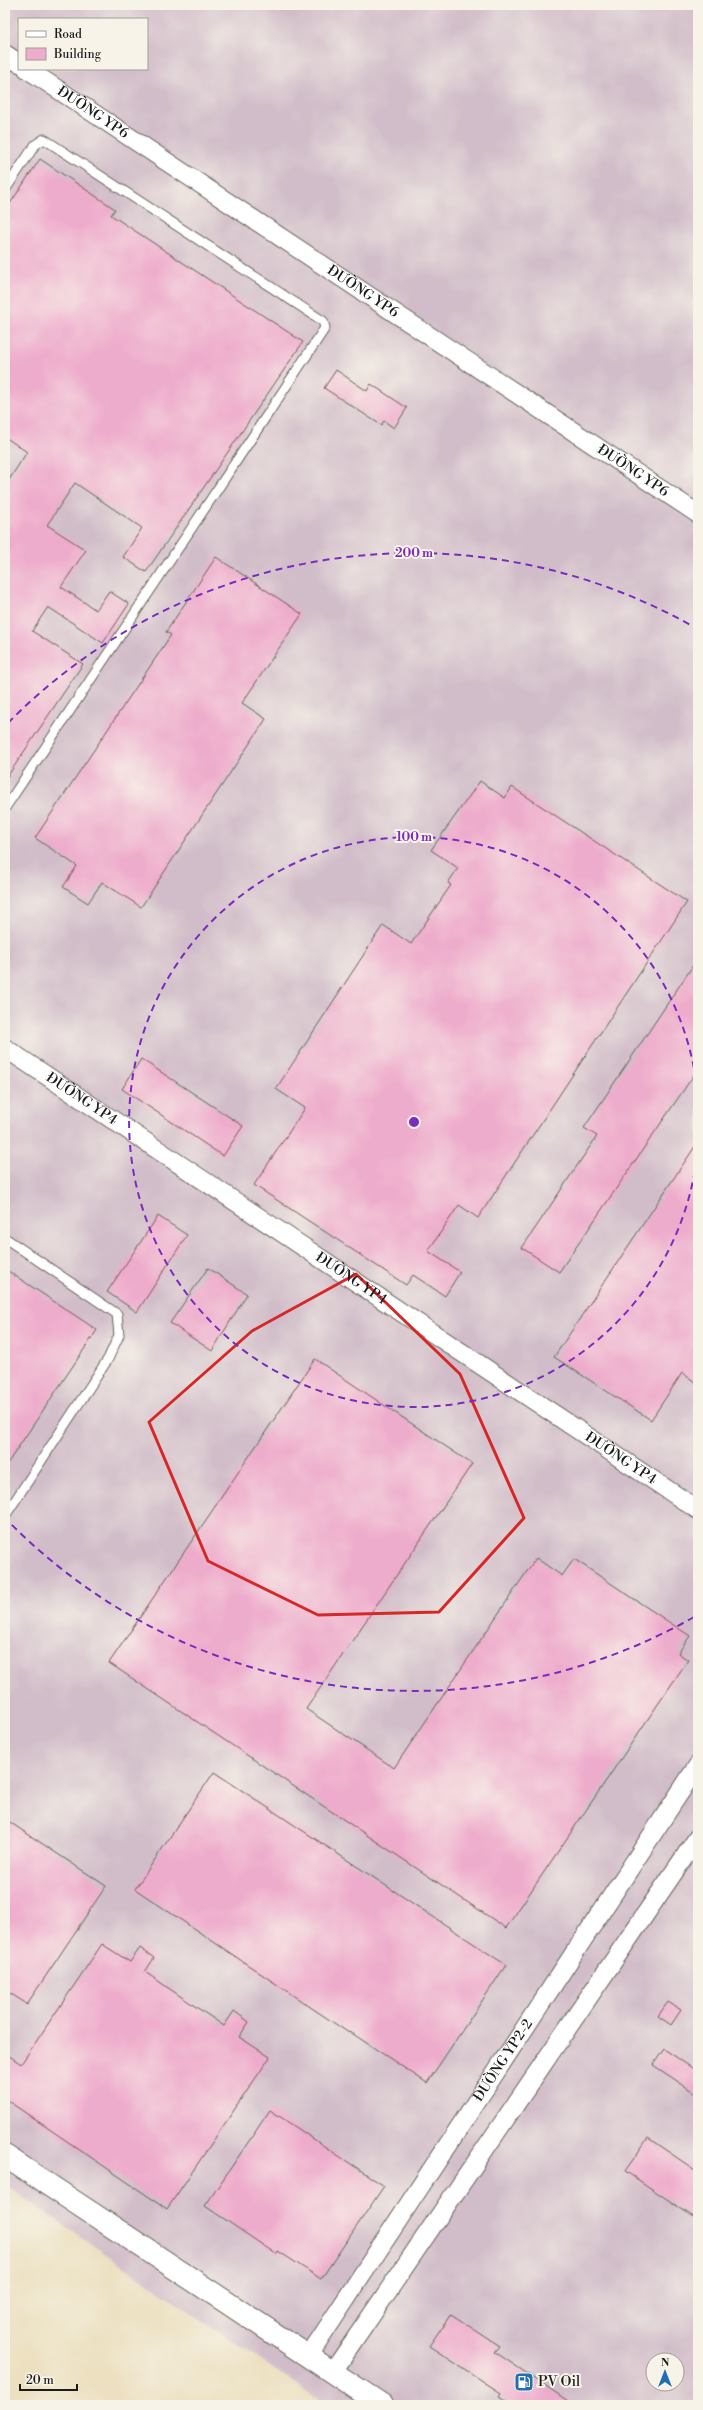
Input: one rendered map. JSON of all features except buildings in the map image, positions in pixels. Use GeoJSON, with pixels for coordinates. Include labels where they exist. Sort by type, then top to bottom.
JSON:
{"type":"FeatureCollection","features":[{"type":"Feature","properties":{"kind":"street"},"geometry":{"type":"LineString","coordinates":[[5,54],[18,62]]}},
{"type":"Feature","properties":{"kind":"street","name":"ĐƯỜNG YP6"},"geometry":{"type":"LineString","coordinates":[[30,70],[698,514]]}},
{"type":"Feature","properties":{"kind":"street","name":"ĐƯỜNG YP4"},"geometry":{"type":"LineString","coordinates":[[5,1048],[698,1510]]}},
{"type":"Feature","properties":{"kind":"street","name":"ĐƯỜNG YP2-2"},"geometry":{"type":"LineString","coordinates":[[308,2357],[698,1764]]}},
{"type":"Feature","properties":{"kind":"street"},"geometry":{"type":"LineString","coordinates":[[332,2373],[698,1837]]}},
{"type":"Feature","properties":{"kind":"street"},"geometry":{"type":"LineString","coordinates":[[5,2156],[382,2405]]}},
{"type":"Feature","properties":{"kind":"lane"},"geometry":{"type":"LineString","coordinates":[[5,190],[35,145],[44,139],[323,322],[325,328],[5,808]]}},
{"type":"Feature","properties":{"kind":"lane"},"geometry":{"type":"LineString","coordinates":[[5,1238],[117,1314],[119,1335],[108,1359],[5,1516]]}},
{"type":"Feature","properties":{"kind":"highlighted area"},"geometry":{"type":"Polygon","coordinates":[[[356,1274],[460,1374],[524,1518],[439,1612],[318,1615],[208,1561],[149,1422],[252,1331],[356,1274]]]}},
{"type":"Feature","properties":{"kind":"shaded area"},"geometry":{"type":"Polygon","coordinates":[[[5,5],[698,5],[698,2405],[327,2405],[5,2185],[5,5]]]}},
{"type":"Feature","properties":{"kind":"place","name":"PV Oil"},"geometry":{"type":"Point","coordinates":[524,2382]}}]}
